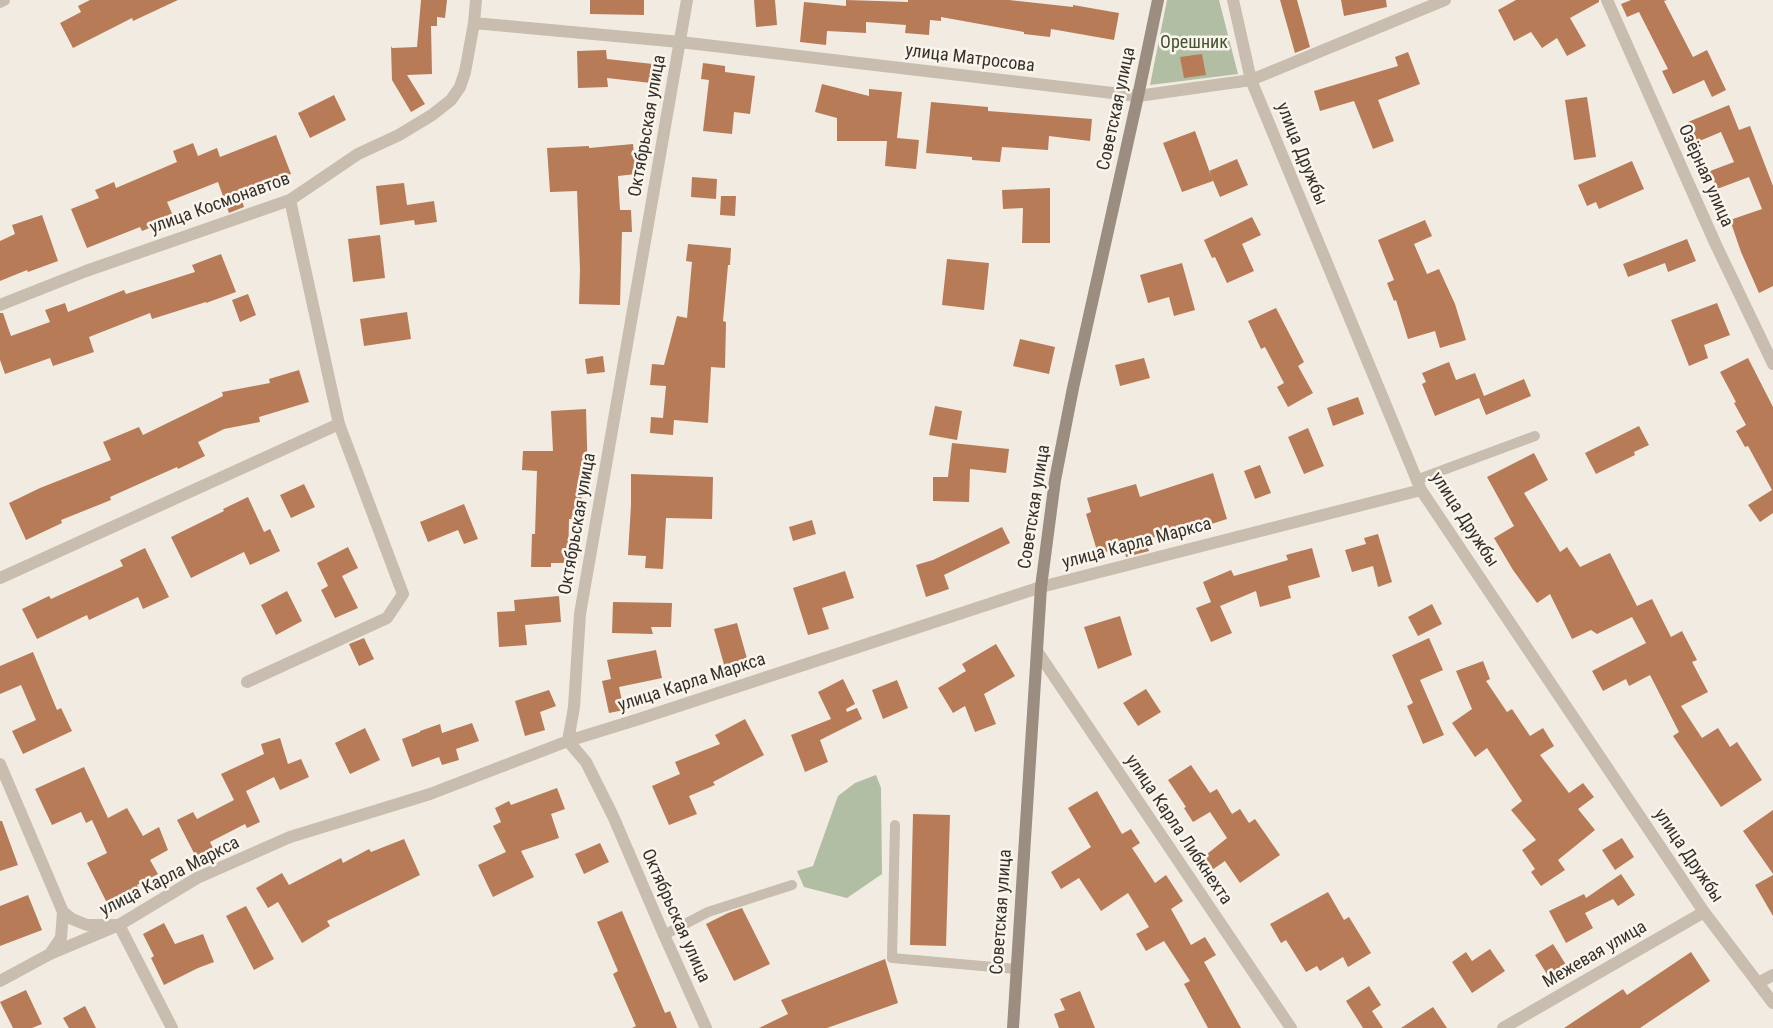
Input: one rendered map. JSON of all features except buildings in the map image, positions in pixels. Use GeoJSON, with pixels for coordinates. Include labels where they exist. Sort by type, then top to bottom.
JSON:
{"type":"FeatureCollection","features":[{"type":"Feature","properties":{"kind":"street"},"geometry":{"type":"LineString","coordinates":[[0,2],[4,0]]}},
{"type":"Feature","properties":{"kind":"street","name":"улица Космонавтов"},"geometry":{"type":"LineString","coordinates":[[0,305],[86,271],[290,200],[358,154],[399,135],[432,115],[451,100],[460,87],[465,72],[476,0]]}},
{"type":"Feature","properties":{"kind":"street","name":"Октябрьская улица"},"geometry":{"type":"LineString","coordinates":[[687,0],[580,614],[574,706],[568,741],[586,762],[613,816],[664,936],[706,1028]]}},
{"type":"Feature","properties":{"kind":"street","name":"Советская улица"},"geometry":{"type":"LineString","coordinates":[[1013,1028],[1041,587],[1055,480],[1073,388],[1158,0]]}},
{"type":"Feature","properties":{"kind":"street","name":"улица Дружбы"},"geometry":{"type":"LineString","coordinates":[[1233,0],[1251,80],[1419,485],[1704,912],[1773,1003]]}},
{"type":"Feature","properties":{"kind":"street","name":"улица Матросова"},"geometry":{"type":"LineString","coordinates":[[474,23],[680,42],[1138,96],[1251,80],[1446,0]]}},
{"type":"Feature","properties":{"kind":"street","name":"Озёрная улица"},"geometry":{"type":"LineString","coordinates":[[1607,0],[1716,245],[1773,364]]}},
{"type":"Feature","properties":{"kind":"street"},"geometry":{"type":"LineString","coordinates":[[247,682],[387,618],[403,594],[339,424],[290,200]]}},
{"type":"Feature","properties":{"kind":"street"},"geometry":{"type":"LineString","coordinates":[[0,578],[339,424]]}},
{"type":"Feature","properties":{"kind":"street","name":"улица Карла Маркса"},"geometry":{"type":"LineString","coordinates":[[0,981],[50,954],[119,925],[197,878],[290,837],[430,794],[568,741],[1041,587],[1419,485]]}},
{"type":"Feature","properties":{"kind":"street","name":"улица Карла Либкнехта"},"geometry":{"type":"LineString","coordinates":[[1037,651],[1291,1028]]}},
{"type":"Feature","properties":{"kind":"street"},"geometry":{"type":"LineString","coordinates":[[0,764],[63,912],[72,920],[87,924],[119,925],[172,1028]]}},
{"type":"Feature","properties":{"kind":"street"},"geometry":{"type":"LineString","coordinates":[[50,954],[60,938],[63,912]]}},
{"type":"Feature","properties":{"kind":"street","name":"Межевая улица"},"geometry":{"type":"LineString","coordinates":[[1503,1028],[1704,912]]}},
{"type":"Feature","properties":{"kind":"street"},"geometry":{"type":"LineString","coordinates":[[1758,983],[1773,976]]}},
{"type":"Feature","properties":{"kind":"lane"},"geometry":{"type":"LineString","coordinates":[[1419,485],[1535,436]]}},
{"type":"Feature","properties":{"kind":"lane"},"geometry":{"type":"LineString","coordinates":[[895,825],[892,958],[1016,969]]}},
{"type":"Feature","properties":{"kind":"lane"},"geometry":{"type":"LineString","coordinates":[[664,936],[708,912],[792,885]]}},
{"type":"Feature","properties":{"kind":"green space","name":"Орешник"},"geometry":{"type":"Polygon","coordinates":[[[1167,0],[1219,0],[1238,74],[1150,85],[1167,0]]]}},
{"type":"Feature","properties":{"kind":"green space"},"geometry":{"type":"Polygon","coordinates":[[[876,775],[881,788],[882,874],[847,898],[804,887],[797,871],[813,866],[838,796],[855,783],[876,775]]]}}]}
